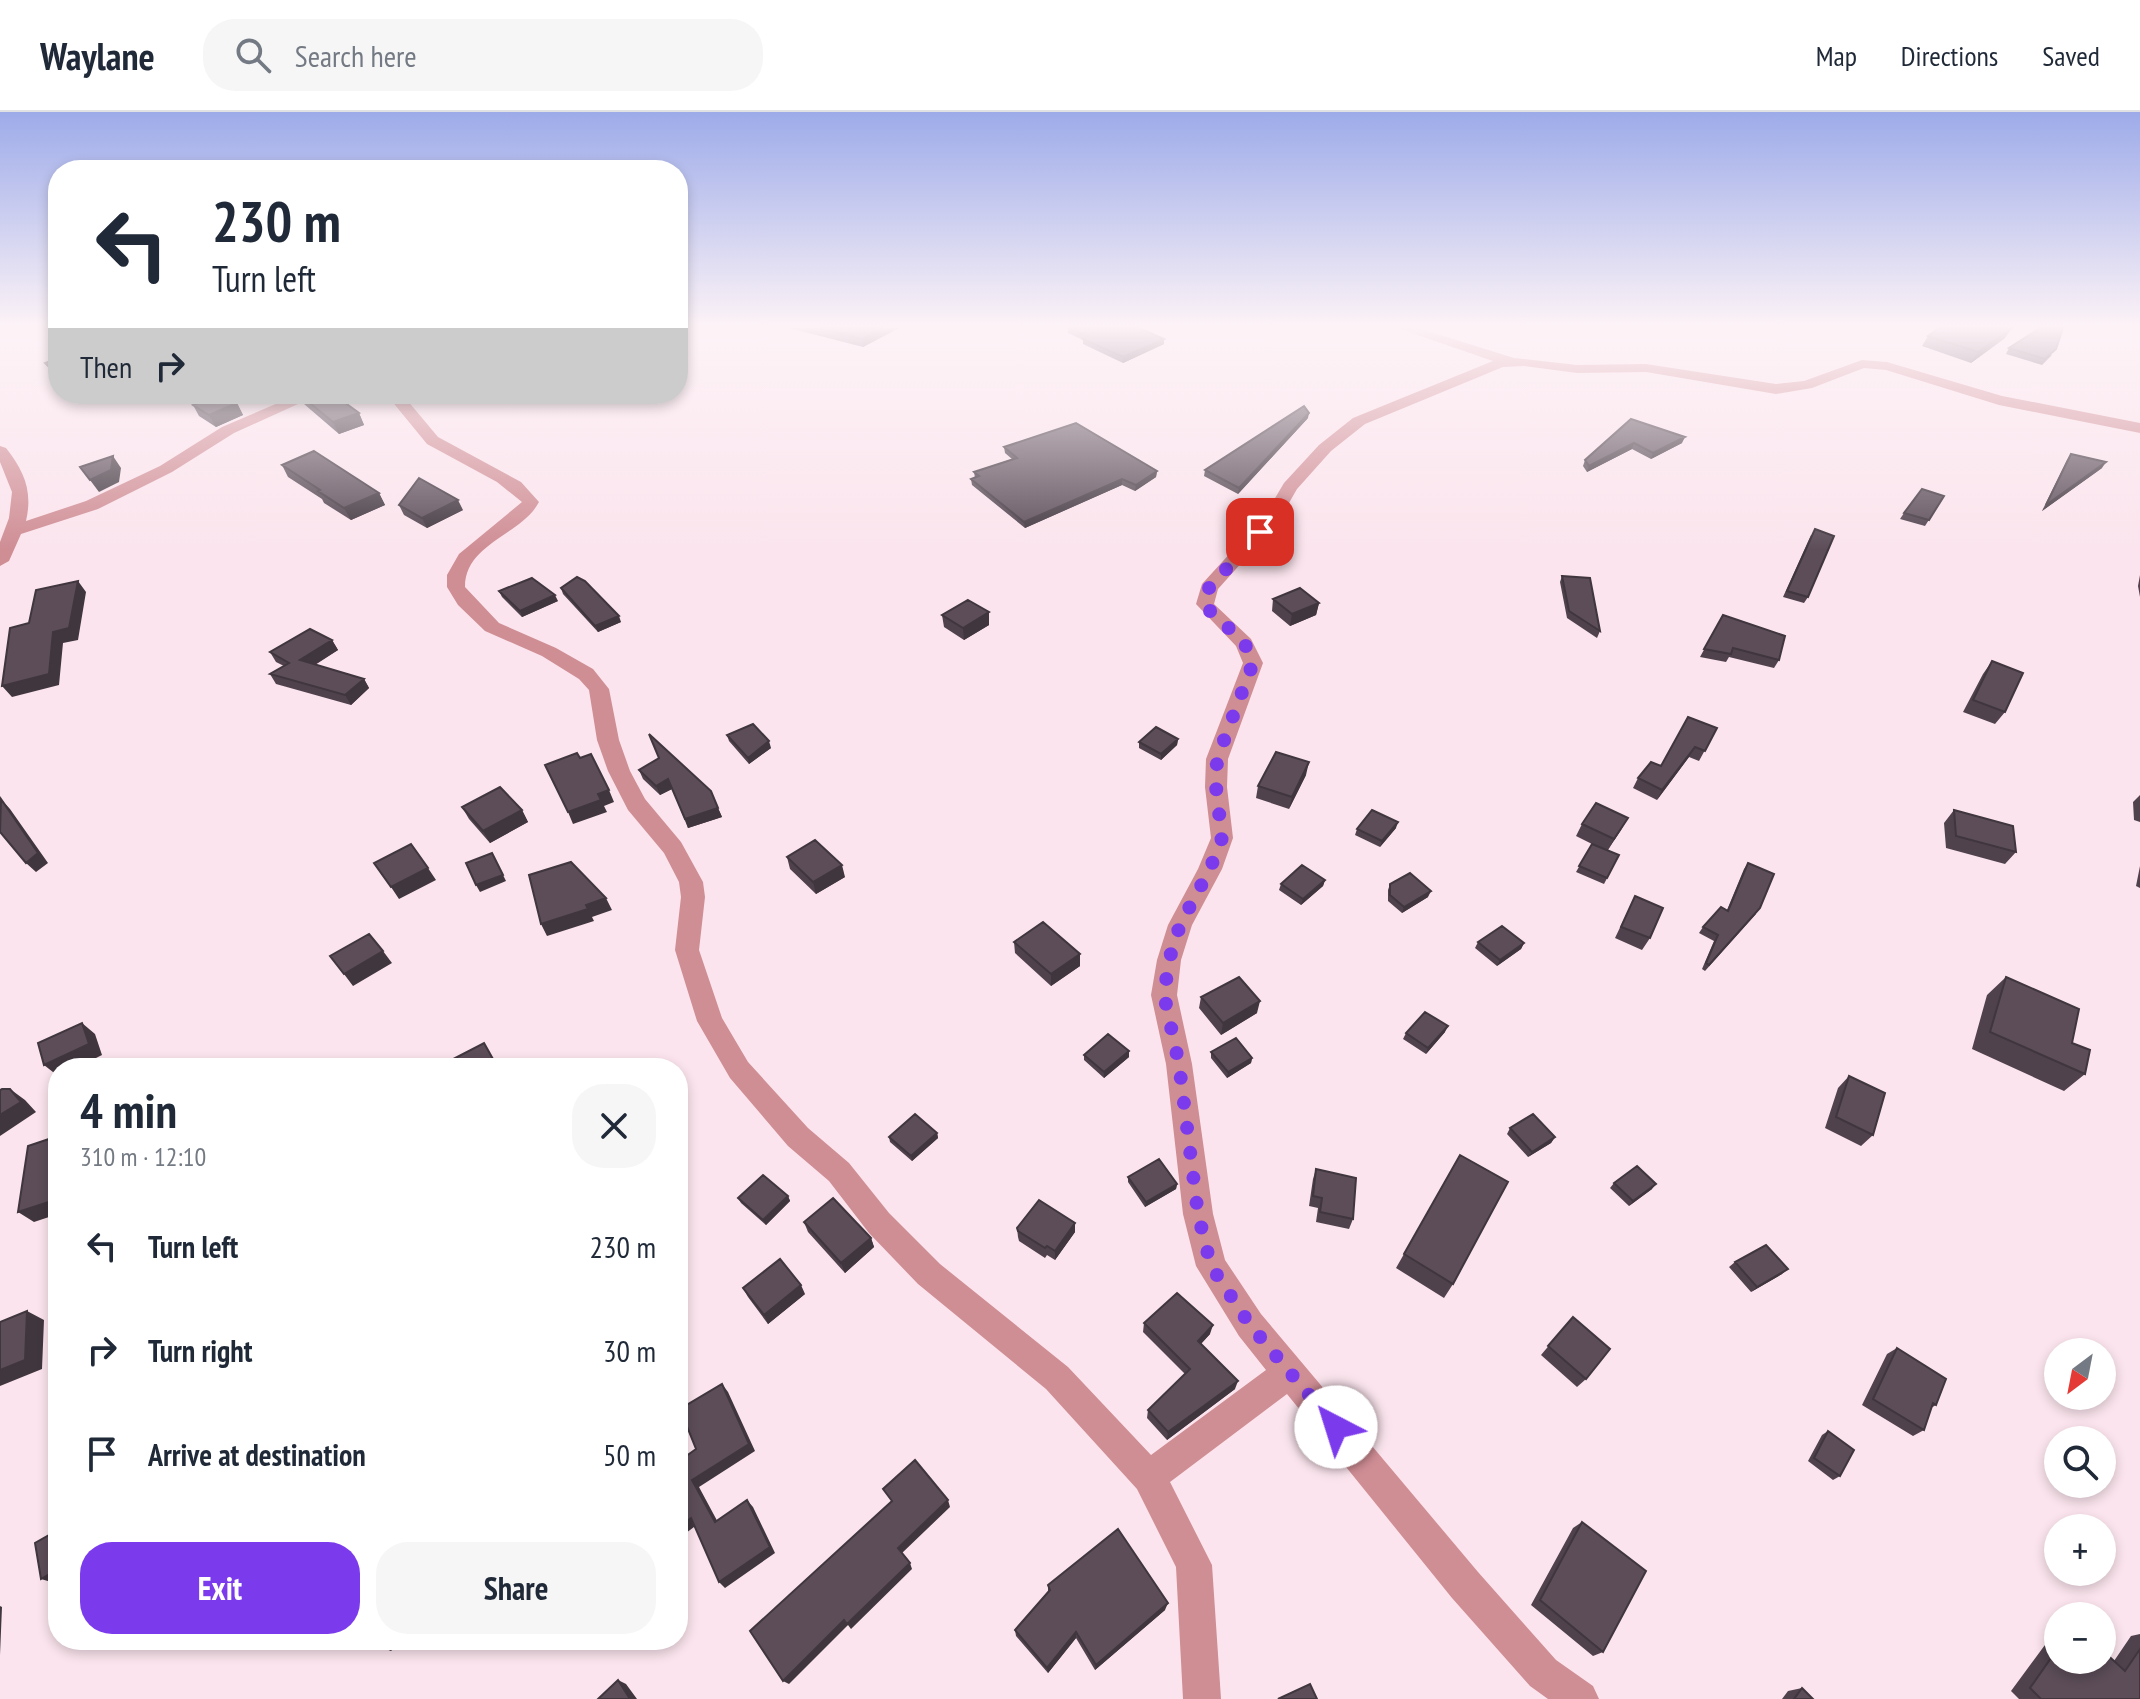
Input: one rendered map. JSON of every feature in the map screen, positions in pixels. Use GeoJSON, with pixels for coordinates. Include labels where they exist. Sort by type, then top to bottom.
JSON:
{"type":"FeatureCollection","features":[{"type":"Feature","properties":{"kind":"street"},"geometry":{"type":"LineString","coordinates":[[1403,402],[1359,421],[1325,448],[1290,487],[1272,518],[1209,588],[1205,604],[1210,612],[1244,639],[1253,663],[1217,759],[1216,787],[1222,838],[1210,869],[1180,925],[1169,960],[1164,995],[1179,1064],[1198,1214],[1211,1266],[1250,1325],[1465,1585],[1543,1673],[1580,1699]]}},
{"type":"Feature","properties":{"kind":"street"},"geometry":{"type":"LineString","coordinates":[[2009,402],[2140,428]]}},
{"type":"Feature","properties":{"kind":"street"},"geometry":{"type":"LineString","coordinates":[[16,530],[92,505],[166,469],[228,430],[289,404]]}},
{"type":"Feature","properties":{"kind":"street"},"geometry":{"type":"LineString","coordinates":[[400,404],[414,426],[440,446],[471,460],[528,495],[531,502],[526,511],[491,534],[465,558],[456,575],[456,587],[479,617],[492,627],[549,652],[586,674],[599,689],[608,740],[619,771],[636,804],[673,848],[691,882],[693,897],[687,950],[710,1021],[739,1070],[798,1137],[839,1172],[879,1223],[929,1274],[1057,1378],[1149,1477],[1194,1565],[1202,1699]]}},
{"type":"Feature","properties":{"kind":"street"},"geometry":{"type":"LineString","coordinates":[[0,451],[16,473],[22,509],[16,530],[0,561]]}},
{"type":"Feature","properties":{"kind":"street"},"geometry":{"type":"LineString","coordinates":[[1149,1477],[1290,1372]]}},
{"type":"Feature","properties":{"kind":"building"},"geometry":{"type":"Polygon","coordinates":[[[196,404],[235,404],[209,415],[193,405],[196,404]]]}},
{"type":"Feature","properties":{"kind":"building"},"geometry":{"type":"Polygon","coordinates":[[[311,404],[347,404],[359,413],[333,422],[311,404]]]}},
{"type":"Feature","properties":{"kind":"building"},"geometry":{"type":"Polygon","coordinates":[[[1304,406],[1309,413],[1239,488],[1205,470],[1304,406]]]}},
{"type":"Feature","properties":{"kind":"building"},"geometry":{"type":"Polygon","coordinates":[[[1631,419],[1685,437],[1653,453],[1634,443],[1589,466],[1585,460],[1631,419]]]}},
{"type":"Feature","properties":{"kind":"building"},"geometry":{"type":"Polygon","coordinates":[[[1076,423],[1157,471],[1136,485],[1122,479],[1024,522],[971,479],[979,476],[974,472],[1017,458],[1004,447],[1076,423]]]}},
{"type":"Feature","properties":{"kind":"building"},"geometry":{"type":"Polygon","coordinates":[[[314,451],[379,493],[344,508],[282,465],[314,451]]]}},
{"type":"Feature","properties":{"kind":"building"},"geometry":{"type":"Polygon","coordinates":[[[2071,454],[2106,462],[2046,505],[2071,454]]]}},
{"type":"Feature","properties":{"kind":"building"},"geometry":{"type":"Polygon","coordinates":[[[113,456],[111,470],[90,480],[80,467],[113,456]]]}},
{"type":"Feature","properties":{"kind":"building"},"geometry":{"type":"Polygon","coordinates":[[[419,478],[458,500],[422,518],[399,505],[419,478]]]}},
{"type":"Feature","properties":{"kind":"building"},"geometry":{"type":"Polygon","coordinates":[[[1922,489],[1944,496],[1929,520],[1904,513],[1922,489]]]}},
{"type":"Feature","properties":{"kind":"building"},"geometry":{"type":"Polygon","coordinates":[[[1815,529],[1834,536],[1808,597],[1787,591],[1815,529]]]}},
{"type":"Feature","properties":{"kind":"building"},"geometry":{"type":"Polygon","coordinates":[[[1562,576],[1590,578],[1600,631],[1569,611],[1562,576]]]}},
{"type":"Feature","properties":{"kind":"building"},"geometry":{"type":"Polygon","coordinates":[[[577,577],[585,581],[619,616],[595,626],[561,588],[577,577]]]}},
{"type":"Feature","properties":{"kind":"building"},"geometry":{"type":"Polygon","coordinates":[[[532,578],[555,595],[520,611],[499,591],[532,578]]]}},
{"type":"Feature","properties":{"kind":"building"},"geometry":{"type":"Polygon","coordinates":[[[78,581],[69,628],[53,632],[49,674],[2,686],[10,628],[29,623],[36,590],[78,581]]]}},
{"type":"Feature","properties":{"kind":"building"},"geometry":{"type":"Polygon","coordinates":[[[1300,588],[1319,603],[1292,614],[1273,599],[1300,588]]]}},
{"type":"Feature","properties":{"kind":"building"},"geometry":{"type":"Polygon","coordinates":[[[968,600],[989,612],[963,628],[942,615],[968,600]]]}},
{"type":"Feature","properties":{"kind":"building"},"geometry":{"type":"Polygon","coordinates":[[[1723,615],[1785,636],[1779,660],[1733,648],[1731,654],[1704,649],[1723,615]]]}},
{"type":"Feature","properties":{"kind":"building"},"geometry":{"type":"Polygon","coordinates":[[[310,629],[332,640],[300,660],[364,679],[345,695],[270,674],[289,663],[270,652],[310,629]]]}},
{"type":"Feature","properties":{"kind":"building"},"geometry":{"type":"Polygon","coordinates":[[[1992,661],[2023,673],[2005,712],[1973,700],[1992,661]]]}},
{"type":"Feature","properties":{"kind":"building"},"geometry":{"type":"Polygon","coordinates":[[[1688,717],[1717,728],[1705,751],[1695,747],[1662,790],[1638,778],[1651,762],[1661,766],[1688,717]]]}},
{"type":"Feature","properties":{"kind":"building"},"geometry":{"type":"Polygon","coordinates":[[[753,724],[769,741],[748,758],[727,735],[753,724]]]}},
{"type":"Feature","properties":{"kind":"building"},"geometry":{"type":"Polygon","coordinates":[[[1156,727],[1178,739],[1161,754],[1139,742],[1156,727]]]}},
{"type":"Feature","properties":{"kind":"building"},"geometry":{"type":"Polygon","coordinates":[[[649,734],[711,791],[718,808],[685,819],[668,779],[656,786],[639,770],[659,758],[649,734]]]}},
{"type":"Feature","properties":{"kind":"building"},"geometry":{"type":"Polygon","coordinates":[[[1276,752],[1309,762],[1292,797],[1258,786],[1276,752]]]}},
{"type":"Feature","properties":{"kind":"building"},"geometry":{"type":"Polygon","coordinates":[[[577,753],[580,758],[591,754],[609,790],[598,794],[601,800],[568,812],[545,765],[577,753]]]}},
{"type":"Feature","properties":{"kind":"building"},"geometry":{"type":"Polygon","coordinates":[[[500,787],[522,810],[483,831],[462,807],[500,787]]]}},
{"type":"Feature","properties":{"kind":"building"},"geometry":{"type":"Polygon","coordinates":[[[1,799],[38,853],[26,863],[0,832],[1,799]]]}},
{"type":"Feature","properties":{"kind":"building"},"geometry":{"type":"Polygon","coordinates":[[[1596,803],[1628,818],[1614,839],[1582,824],[1596,803]]]}},
{"type":"Feature","properties":{"kind":"building"},"geometry":{"type":"Polygon","coordinates":[[[1372,810],[1398,822],[1382,841],[1357,829],[1372,810]]]}},
{"type":"Feature","properties":{"kind":"building"},"geometry":{"type":"Polygon","coordinates":[[[1954,810],[2013,826],[2016,852],[1956,836],[1954,810]]]}},
{"type":"Feature","properties":{"kind":"building"},"geometry":{"type":"Polygon","coordinates":[[[815,840],[842,865],[813,882],[787,857],[815,840]]]}},
{"type":"Feature","properties":{"kind":"building"},"geometry":{"type":"Polygon","coordinates":[[[411,844],[428,868],[391,887],[374,863],[411,844]]]}},
{"type":"Feature","properties":{"kind":"building"},"geometry":{"type":"Polygon","coordinates":[[[1592,844],[1619,855],[1607,878],[1579,866],[1592,844]]]}},
{"type":"Feature","properties":{"kind":"building"},"geometry":{"type":"Polygon","coordinates":[[[492,853],[503,875],[476,885],[466,863],[492,853]]]}},
{"type":"Feature","properties":{"kind":"building"},"geometry":{"type":"Polygon","coordinates":[[[571,862],[606,898],[586,905],[588,909],[541,924],[529,875],[571,862]]]}},
{"type":"Feature","properties":{"kind":"building"},"geometry":{"type":"Polygon","coordinates":[[[1748,863],[1774,874],[1760,908],[1709,965],[1706,963],[1718,935],[1703,927],[1721,907],[1728,911],[1748,863]]]}},
{"type":"Feature","properties":{"kind":"building"},"geometry":{"type":"Polygon","coordinates":[[[1302,865],[1325,880],[1303,899],[1281,884],[1302,865]]]}},
{"type":"Feature","properties":{"kind":"building"},"geometry":{"type":"Polygon","coordinates":[[[1410,873],[1431,891],[1404,907],[1390,895],[1390,884],[1410,873]]]}},
{"type":"Feature","properties":{"kind":"building"},"geometry":{"type":"Polygon","coordinates":[[[1635,896],[1663,908],[1650,938],[1621,927],[1635,896]]]}},
{"type":"Feature","properties":{"kind":"building"},"geometry":{"type":"Polygon","coordinates":[[[1043,922],[1080,954],[1051,974],[1014,942],[1043,922]]]}},
{"type":"Feature","properties":{"kind":"building"},"geometry":{"type":"Polygon","coordinates":[[[1502,926],[1524,943],[1500,960],[1478,942],[1502,926]]]}},
{"type":"Feature","properties":{"kind":"building"},"geometry":{"type":"Polygon","coordinates":[[[369,934],[383,951],[344,974],[330,956],[369,934]]]}},
{"type":"Feature","properties":{"kind":"building"},"geometry":{"type":"Polygon","coordinates":[[[1239,977],[1260,1001],[1223,1023],[1201,997],[1239,977]]]}},
{"type":"Feature","properties":{"kind":"building"},"geometry":{"type":"Polygon","coordinates":[[[2006,977],[2079,1009],[2072,1043],[2090,1050],[2085,1074],[1990,1032],[2006,977]]]}},
{"type":"Feature","properties":{"kind":"building"},"geometry":{"type":"Polygon","coordinates":[[[1425,1012],[1448,1026],[1428,1048],[1406,1033],[1425,1012]]]}},
{"type":"Feature","properties":{"kind":"building"},"geometry":{"type":"Polygon","coordinates":[[[82,1023],[89,1044],[59,1058],[48,1058],[48,1063],[44,1065],[38,1043],[82,1023]]]}},
{"type":"Feature","properties":{"kind":"building"},"geometry":{"type":"Polygon","coordinates":[[[1108,1034],[1129,1051],[1104,1072],[1084,1055],[1108,1034]]]}},
{"type":"Feature","properties":{"kind":"building"},"geometry":{"type":"Polygon","coordinates":[[[1236,1038],[1252,1058],[1228,1072],[1211,1052],[1236,1038]]]}},
{"type":"Feature","properties":{"kind":"building"},"geometry":{"type":"Polygon","coordinates":[[[484,1043],[492,1058],[455,1058],[484,1043]]]}},
{"type":"Feature","properties":{"kind":"building"},"geometry":{"type":"Polygon","coordinates":[[[1849,1076],[1885,1093],[1873,1135],[1836,1117],[1849,1076]]]}},
{"type":"Feature","properties":{"kind":"building"},"geometry":{"type":"Polygon","coordinates":[[[10,1089],[21,1102],[0,1115],[0,1090],[10,1089]]]}},
{"type":"Feature","properties":{"kind":"building"},"geometry":{"type":"Polygon","coordinates":[[[915,1114],[937,1133],[911,1156],[889,1137],[915,1114]]]}},
{"type":"Feature","properties":{"kind":"building"},"geometry":{"type":"Polygon","coordinates":[[[1533,1114],[1555,1137],[1532,1152],[1510,1128],[1533,1114]]]}},
{"type":"Feature","properties":{"kind":"building"},"geometry":{"type":"Polygon","coordinates":[[[48,1139],[48,1202],[18,1212],[28,1146],[48,1139]]]}},
{"type":"Feature","properties":{"kind":"building"},"geometry":{"type":"Polygon","coordinates":[[[1460,1155],[1508,1182],[1453,1284],[1404,1254],[1460,1155]]]}},
{"type":"Feature","properties":{"kind":"building"},"geometry":{"type":"Polygon","coordinates":[[[1159,1159],[1177,1184],[1146,1202],[1128,1177],[1159,1159]]]}},
{"type":"Feature","properties":{"kind":"building"},"geometry":{"type":"Polygon","coordinates":[[[1637,1166],[1656,1184],[1633,1201],[1614,1183],[1637,1166]]]}},
{"type":"Feature","properties":{"kind":"building"},"geometry":{"type":"Polygon","coordinates":[[[1316,1169],[1356,1178],[1353,1219],[1320,1212],[1322,1198],[1313,1196],[1316,1169]]]}},
{"type":"Feature","properties":{"kind":"building"},"geometry":{"type":"Polygon","coordinates":[[[763,1175],[788,1196],[763,1220],[738,1198],[763,1175]]]}},
{"type":"Feature","properties":{"kind":"building"},"geometry":{"type":"Polygon","coordinates":[[[833,1198],[871,1238],[841,1263],[804,1222],[833,1198]]]}},
{"type":"Feature","properties":{"kind":"building"},"geometry":{"type":"Polygon","coordinates":[[[1039,1200],[1075,1223],[1055,1251],[1047,1246],[1045,1248],[1017,1228],[1039,1200]]]}},
{"type":"Feature","properties":{"kind":"building"},"geometry":{"type":"Polygon","coordinates":[[[1766,1245],[1788,1269],[1757,1287],[1735,1262],[1766,1245]]]}},
{"type":"Feature","properties":{"kind":"building"},"geometry":{"type":"Polygon","coordinates":[[[780,1259],[801,1285],[764,1315],[743,1288],[780,1259]]]}},
{"type":"Feature","properties":{"kind":"building"},"geometry":{"type":"Polygon","coordinates":[[[1177,1293],[1213,1325],[1198,1341],[1238,1381],[1168,1432],[1148,1410],[1190,1369],[1144,1323],[1177,1293]]]}},
{"type":"Feature","properties":{"kind":"building"},"geometry":{"type":"Polygon","coordinates":[[[27,1311],[25,1360],[0,1370],[0,1322],[27,1311]]]}},
{"type":"Feature","properties":{"kind":"building"},"geometry":{"type":"Polygon","coordinates":[[[1573,1317],[1610,1349],[1586,1379],[1548,1346],[1573,1317]]]}},
{"type":"Feature","properties":{"kind":"building"},"geometry":{"type":"Polygon","coordinates":[[[1897,1348],[1946,1379],[1936,1405],[1933,1403],[1924,1430],[1873,1399],[1897,1348]]]}},
{"type":"Feature","properties":{"kind":"building"},"geometry":{"type":"Polygon","coordinates":[[[722,1384],[749,1444],[692,1480],[715,1522],[747,1500],[770,1547],[719,1582],[691,1518],[688,1520],[688,1455],[696,1449],[688,1429],[688,1404],[722,1384]]]}},
{"type":"Feature","properties":{"kind":"building"},"geometry":{"type":"Polygon","coordinates":[[[1828,1431],[1854,1450],[1840,1476],[1814,1458],[1828,1431]]]}},
{"type":"Feature","properties":{"kind":"building"},"geometry":{"type":"Polygon","coordinates":[[[915,1460],[948,1500],[898,1548],[910,1563],[847,1624],[844,1620],[783,1681],[750,1631],[892,1501],[883,1489],[915,1460]]]}},
{"type":"Feature","properties":{"kind":"building"},"geometry":{"type":"Polygon","coordinates":[[[1582,1522],[1646,1571],[1603,1652],[1540,1600],[1582,1522]]]}},
{"type":"Feature","properties":{"kind":"building"},"geometry":{"type":"Polygon","coordinates":[[[1118,1529],[1168,1603],[1096,1665],[1076,1632],[1047,1668],[1015,1630],[1050,1590],[1048,1585],[1118,1529]]]}},
{"type":"Feature","properties":{"kind":"building"},"geometry":{"type":"Polygon","coordinates":[[[48,1536],[48,1575],[41,1579],[35,1543],[48,1536]]]}},
{"type":"Feature","properties":{"kind":"building"},"geometry":{"type":"Polygon","coordinates":[[[2140,1649],[2140,1699],[2041,1699],[2030,1688],[2044,1668],[2044,1674],[2116,1674],[2116,1663],[2125,1671],[2140,1649]]]}},
{"type":"Feature","properties":{"kind":"building"},"geometry":{"type":"Polygon","coordinates":[[[618,1680],[630,1699],[598,1699],[618,1680]]]}},
{"type":"Feature","properties":{"kind":"building"},"geometry":{"type":"Polygon","coordinates":[[[1310,1684],[1317,1699],[1278,1699],[1310,1684]]]}},
{"type":"Feature","properties":{"kind":"building"},"geometry":{"type":"Polygon","coordinates":[[[1802,1688],[1813,1699],[1794,1699],[1802,1688]]]}},
{"type":"Feature","properties":{"kind":"route"},"geometry":{"type":"LineString","coordinates":[[1260,532],[1209,588],[1205,604],[1210,612],[1244,639],[1253,663],[1217,759],[1216,787],[1222,838],[1210,869],[1180,925],[1169,960],[1164,995],[1179,1064],[1198,1214],[1211,1266],[1250,1325],[1336,1427]]}}]}
